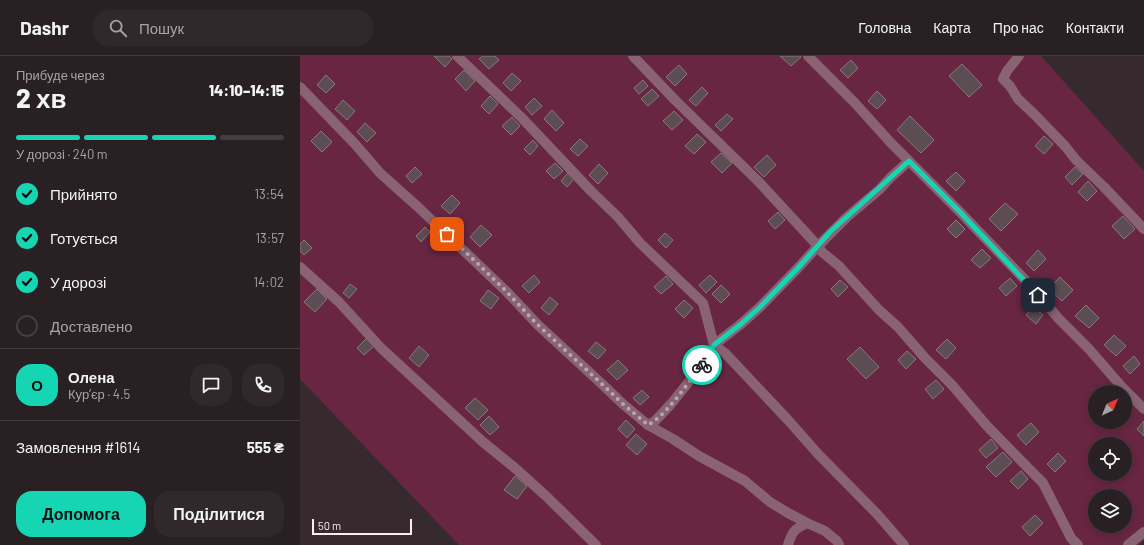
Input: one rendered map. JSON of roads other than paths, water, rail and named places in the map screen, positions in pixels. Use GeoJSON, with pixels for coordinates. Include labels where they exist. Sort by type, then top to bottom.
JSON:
{"type":"FeatureCollection","features":[{"type":"Feature","properties":{"kind":"street"},"geometry":{"type":"LineString","coordinates":[[457,56],[521,117],[591,191],[618,217],[640,243],[703,303],[714,345],[735,364],[819,455],[878,515],[904,545]]}},
{"type":"Feature","properties":{"kind":"street"},"geometry":{"type":"LineString","coordinates":[[633,56],[675,100],[758,181],[822,252],[839,266],[879,310],[898,327],[925,358],[952,385],[987,426],[1043,483],[1071,538],[1078,545]]}},
{"type":"Feature","properties":{"kind":"street"},"geometry":{"type":"LineString","coordinates":[[808,56],[1023,278],[1121,386],[1144,409]]}},
{"type":"Feature","properties":{"kind":"street"},"geometry":{"type":"LineString","coordinates":[[1019,56],[1007,71],[1003,79],[1010,86],[1018,99],[1065,146],[1076,160],[1144,230]]}},
{"type":"Feature","properties":{"kind":"street"},"geometry":{"type":"LineString","coordinates":[[300,87],[355,144],[380,173],[418,207],[507,292],[538,325],[623,404],[648,425],[699,456],[745,481],[770,502],[807,523],[825,530],[839,545]]}},
{"type":"Feature","properties":{"kind":"street"},"geometry":{"type":"LineString","coordinates":[[648,425],[655,421],[671,404],[703,364],[714,345],[760,307],[847,217],[880,189],[909,161]]}},
{"type":"Feature","properties":{"kind":"street"},"geometry":{"type":"LineString","coordinates":[[300,267],[339,302],[381,348],[483,442],[546,496],[596,545]]}},
{"type":"Feature","properties":{"kind":"street"},"geometry":{"type":"LineString","coordinates":[[788,545],[791,534],[797,528],[807,523]]}},
{"type":"Feature","properties":{"kind":"street"},"geometry":{"type":"LineString","coordinates":[[1128,545],[1144,532]]}}]}
